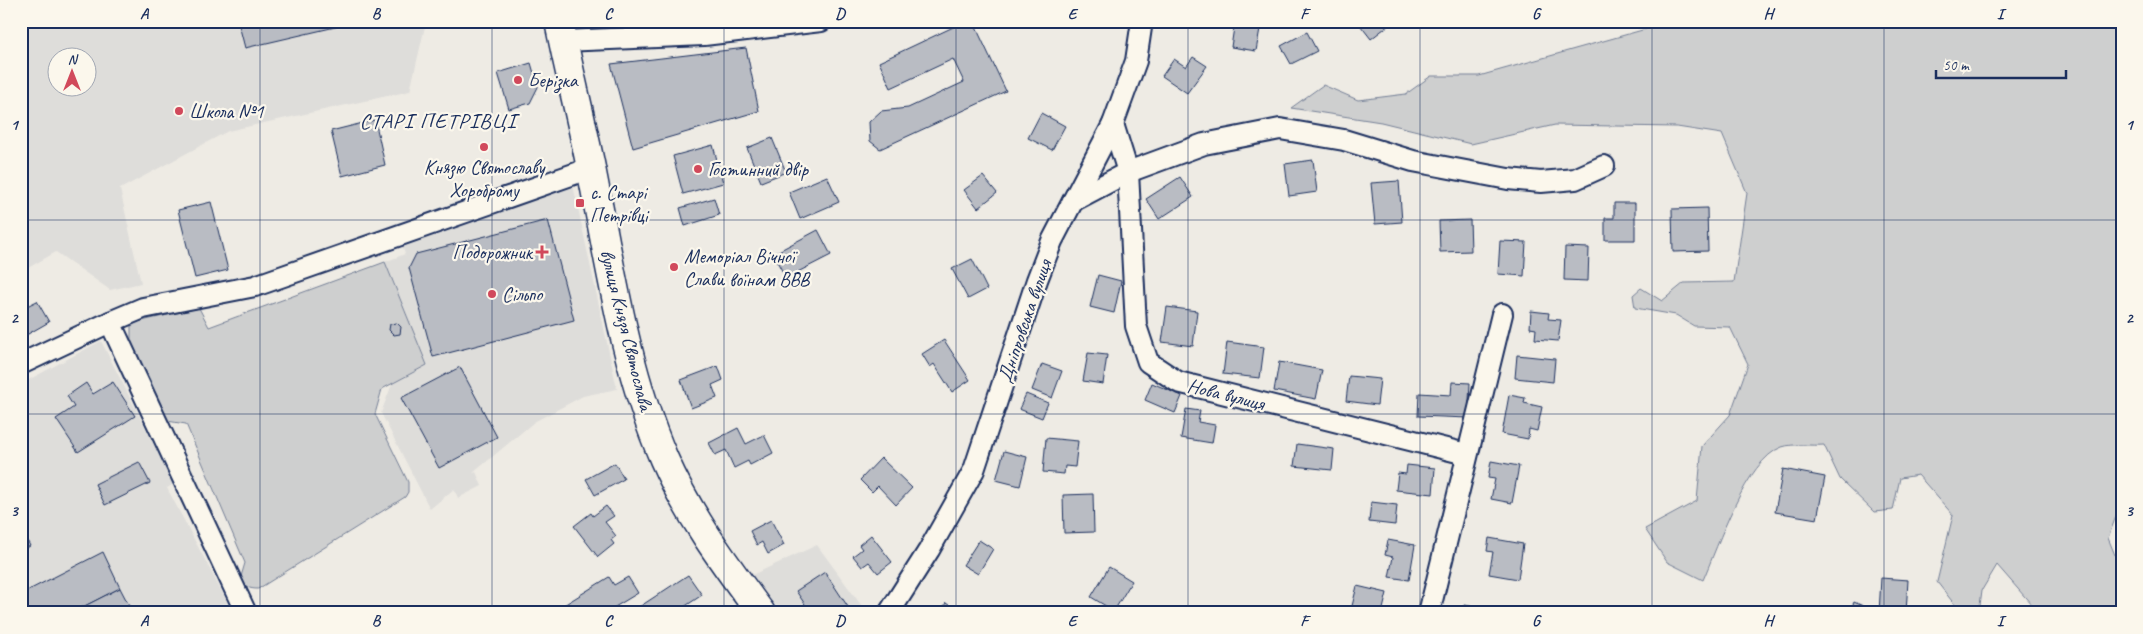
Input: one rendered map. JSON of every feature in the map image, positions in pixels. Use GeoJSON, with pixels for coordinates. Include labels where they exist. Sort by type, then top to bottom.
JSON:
{"type":"FeatureCollection","features":[{"type":"Feature","properties":{"kind":"main road","name":"вулиця Князя Святослава"},"geometry":{"type":"LineString","coordinates":[[561,31],[591,168],[623,330],[645,409],[658,443],[688,506],[711,545],[762,613]]}},
{"type":"Feature","properties":{"kind":"street"},"geometry":{"type":"LineString","coordinates":[[561,31],[704,35],[821,21]]}},
{"type":"Feature","properties":{"kind":"street","name":"Дніпровська вулиця"},"geometry":{"type":"LineString","coordinates":[[889,613],[924,558],[974,470],[1037,280],[1052,241],[1113,124],[1136,61],[1142,21]]}},
{"type":"Feature","properties":{"kind":"street","name":"Нова вулиця"},"geometry":{"type":"LineString","coordinates":[[1113,124],[1128,172],[1136,326],[1148,362],[1178,382],[1466,454]]}},
{"type":"Feature","properties":{"kind":"street"},"geometry":{"type":"LineString","coordinates":[[1073,200],[1128,172],[1204,144],[1280,129],[1344,140],[1413,161],[1508,179],[1541,182],[1575,179],[1604,166]]}},
{"type":"Feature","properties":{"kind":"street"},"geometry":{"type":"LineString","coordinates":[[21,364],[143,308],[255,286],[591,168]]}},
{"type":"Feature","properties":{"kind":"street"},"geometry":{"type":"LineString","coordinates":[[1429,613],[1466,454],[1502,314]]}},
{"type":"Feature","properties":{"kind":"street"},"geometry":{"type":"LineString","coordinates":[[110,322],[246,613]]}},
{"type":"Feature","properties":{"kind":"shaded area","name":"Школа №1"},"geometry":{"type":"Polygon","coordinates":[[[21,21],[426,21],[410,91],[228,131],[120,189],[141,283],[110,290],[56,252],[21,272],[21,21]]]}},
{"type":"Feature","properties":{"kind":"shaded area"},"geometry":{"type":"Polygon","coordinates":[[[1656,21],[2122,21],[2122,500],[2108,538],[2122,572],[2122,613],[2039,613],[1997,565],[1982,590],[1979,613],[1955,613],[1955,605],[1937,582],[1953,515],[1918,475],[1900,478],[1893,510],[1874,512],[1840,479],[1824,445],[1782,447],[1769,455],[1757,468],[1745,486],[1725,526],[1703,580],[1667,562],[1645,529],[1697,501],[1702,446],[1730,415],[1748,364],[1730,327],[1694,326],[1676,315],[1635,308],[1633,295],[1641,288],[1662,301],[1684,283],[1734,282],[1747,193],[1722,134],[1677,127],[1555,125],[1471,144],[1381,122],[1291,108],[1323,85],[1358,100],[1406,94],[1431,76],[1479,76],[1646,29],[1656,21]]]}},
{"type":"Feature","properties":{"kind":"shaded area"},"geometry":{"type":"Polygon","coordinates":[[[573,185],[617,389],[583,396],[534,422],[473,473],[476,472],[482,486],[458,498],[454,489],[430,509],[381,413],[392,384],[427,365],[385,262],[405,254],[400,241],[573,185]]]}},
{"type":"Feature","properties":{"kind":"shaded area"},"geometry":{"type":"Polygon","coordinates":[[[385,262],[427,365],[382,389],[375,414],[408,482],[408,492],[405,497],[258,589],[252,589],[240,580],[245,563],[186,424],[167,421],[131,341],[131,326],[137,322],[199,308],[209,327],[385,262]]]}},
{"type":"Feature","properties":{"kind":"shaded area"},"geometry":{"type":"Polygon","coordinates":[[[101,341],[174,484],[167,488],[233,613],[21,613],[21,384],[101,341]]]}},
{"type":"Feature","properties":{"kind":"shaded area"},"geometry":{"type":"Polygon","coordinates":[[[817,545],[867,613],[781,613],[752,575],[817,545]]]}},
{"type":"Feature","properties":{"kind":"building"},"geometry":{"type":"Polygon","coordinates":[[[238,21],[361,21],[245,48],[238,21]]]}},
{"type":"Feature","properties":{"kind":"building"},"geometry":{"type":"Polygon","coordinates":[[[966,21],[973,21],[1006,91],[880,149],[870,141],[869,122],[881,111],[908,108],[964,82],[953,59],[891,88],[879,62],[966,21]]]}},
{"type":"Feature","properties":{"kind":"building"},"geometry":{"type":"Polygon","coordinates":[[[1235,21],[1261,23],[1256,51],[1231,47],[1235,21]]]}},
{"type":"Feature","properties":{"kind":"building"},"geometry":{"type":"Polygon","coordinates":[[[1357,21],[1394,21],[1371,39],[1357,21]]]}},
{"type":"Feature","properties":{"kind":"building"},"geometry":{"type":"Polygon","coordinates":[[[1307,32],[1317,51],[1291,64],[1281,46],[1307,32]]]}},
{"type":"Feature","properties":{"kind":"building"},"geometry":{"type":"Polygon","coordinates":[[[746,48],[759,111],[633,148],[611,64],[746,48]]]}},
{"type":"Feature","properties":{"kind":"building"},"geometry":{"type":"Polygon","coordinates":[[[1193,57],[1207,66],[1187,93],[1162,76],[1174,59],[1186,67],[1193,57]]]}},
{"type":"Feature","properties":{"kind":"building","name":"Берізка"},"geometry":{"type":"Polygon","coordinates":[[[531,63],[538,87],[530,103],[509,109],[498,73],[531,63]]]}},
{"type":"Feature","properties":{"kind":"building"},"geometry":{"type":"Polygon","coordinates":[[[1041,113],[1065,126],[1052,150],[1028,138],[1041,113]]]}},
{"type":"Feature","properties":{"kind":"building"},"geometry":{"type":"Polygon","coordinates":[[[375,120],[385,165],[342,176],[331,131],[375,120]]]}},
{"type":"Feature","properties":{"kind":"building"},"geometry":{"type":"Polygon","coordinates":[[[772,138],[786,172],[761,182],[747,148],[772,138]]]}},
{"type":"Feature","properties":{"kind":"building","name":"Гостинний двір"},"geometry":{"type":"Polygon","coordinates":[[[713,145],[723,183],[683,194],[673,156],[713,145]]]}},
{"type":"Feature","properties":{"kind":"building"},"geometry":{"type":"Polygon","coordinates":[[[1313,160],[1317,192],[1289,196],[1285,164],[1313,160]]]}},
{"type":"Feature","properties":{"kind":"building"},"geometry":{"type":"Polygon","coordinates":[[[827,176],[839,202],[800,219],[789,192],[827,176]]]}},
{"type":"Feature","properties":{"kind":"building"},"geometry":{"type":"Polygon","coordinates":[[[983,176],[997,193],[978,208],[964,190],[983,176]]]}},
{"type":"Feature","properties":{"kind":"building"},"geometry":{"type":"Polygon","coordinates":[[[1180,177],[1193,197],[1159,219],[1146,199],[1180,177]]]}},
{"type":"Feature","properties":{"kind":"building"},"geometry":{"type":"Polygon","coordinates":[[[1399,181],[1402,222],[1375,224],[1371,183],[1399,181]]]}},
{"type":"Feature","properties":{"kind":"building"},"geometry":{"type":"Polygon","coordinates":[[[714,198],[719,215],[685,226],[680,208],[714,198]]]}},
{"type":"Feature","properties":{"kind":"building"},"geometry":{"type":"Polygon","coordinates":[[[211,202],[228,270],[195,278],[178,210],[211,202]]]}},
{"type":"Feature","properties":{"kind":"building"},"geometry":{"type":"Polygon","coordinates":[[[1614,203],[1635,203],[1635,240],[1605,240],[1605,218],[1614,218],[1614,203]]]}},
{"type":"Feature","properties":{"kind":"building"},"geometry":{"type":"Polygon","coordinates":[[[1707,208],[1708,251],[1673,252],[1672,209],[1707,208]]]}},
{"type":"Feature","properties":{"kind":"building","name":"Сільпо"},"geometry":{"type":"Polygon","coordinates":[[[548,220],[574,320],[433,357],[409,268],[416,254],[548,220]]]}},
{"type":"Feature","properties":{"kind":"building"},"geometry":{"type":"Polygon","coordinates":[[[1470,220],[1471,251],[1440,252],[1439,221],[1470,220]]]}},
{"type":"Feature","properties":{"kind":"building"},"geometry":{"type":"Polygon","coordinates":[[[818,230],[831,255],[786,278],[773,254],[818,230]]]}},
{"type":"Feature","properties":{"kind":"building"},"geometry":{"type":"Polygon","coordinates":[[[1500,241],[1526,242],[1524,276],[1498,274],[1500,241]]]}},
{"type":"Feature","properties":{"kind":"building"},"geometry":{"type":"Polygon","coordinates":[[[1565,247],[1589,248],[1588,281],[1564,280],[1565,247]]]}},
{"type":"Feature","properties":{"kind":"building"},"geometry":{"type":"Polygon","coordinates":[[[972,259],[987,289],[968,299],[952,269],[972,259]]]}},
{"type":"Feature","properties":{"kind":"building"},"geometry":{"type":"Polygon","coordinates":[[[1098,275],[1121,281],[1114,313],[1090,307],[1098,275]]]}},
{"type":"Feature","properties":{"kind":"building"},"geometry":{"type":"Polygon","coordinates":[[[37,301],[49,322],[21,338],[21,309],[37,301]]]}},
{"type":"Feature","properties":{"kind":"building"},"geometry":{"type":"Polygon","coordinates":[[[1167,307],[1197,311],[1193,346],[1162,342],[1167,307]]]}},
{"type":"Feature","properties":{"kind":"building"},"geometry":{"type":"Polygon","coordinates":[[[1531,311],[1549,313],[1548,319],[1561,320],[1558,341],[1535,339],[1536,329],[1530,328],[1531,311]]]}},
{"type":"Feature","properties":{"kind":"building"},"geometry":{"type":"Polygon","coordinates":[[[397,323],[401,327],[400,334],[394,335],[389,330],[390,324],[397,323]]]}},
{"type":"Feature","properties":{"kind":"building"},"geometry":{"type":"Polygon","coordinates":[[[944,340],[970,380],[952,392],[934,364],[930,367],[922,354],[944,340]]]}},
{"type":"Feature","properties":{"kind":"building"},"geometry":{"type":"Polygon","coordinates":[[[1227,342],[1264,347],[1260,378],[1223,374],[1227,342]]]}},
{"type":"Feature","properties":{"kind":"building"},"geometry":{"type":"Polygon","coordinates":[[[1088,353],[1107,355],[1103,384],[1083,381],[1088,353]]]}},
{"type":"Feature","properties":{"kind":"building"},"geometry":{"type":"Polygon","coordinates":[[[1517,355],[1555,359],[1553,382],[1515,378],[1517,355]]]}},
{"type":"Feature","properties":{"kind":"building"},"geometry":{"type":"Polygon","coordinates":[[[1279,362],[1322,370],[1316,399],[1274,391],[1279,362]]]}},
{"type":"Feature","properties":{"kind":"building"},"geometry":{"type":"Polygon","coordinates":[[[1042,364],[1062,371],[1052,398],[1032,390],[1042,364]]]}},
{"type":"Feature","properties":{"kind":"building"},"geometry":{"type":"Polygon","coordinates":[[[718,366],[723,380],[712,385],[717,398],[691,408],[681,380],[718,366]]]}},
{"type":"Feature","properties":{"kind":"building"},"geometry":{"type":"Polygon","coordinates":[[[460,367],[497,437],[439,468],[401,398],[460,367]]]}},
{"type":"Feature","properties":{"kind":"building"},"geometry":{"type":"Polygon","coordinates":[[[1349,376],[1380,379],[1377,405],[1346,401],[1349,376]]]}},
{"type":"Feature","properties":{"kind":"building"},"geometry":{"type":"Polygon","coordinates":[[[113,382],[135,416],[78,452],[56,419],[74,407],[67,396],[86,383],[93,394],[113,382]]]}},
{"type":"Feature","properties":{"kind":"building"},"geometry":{"type":"Polygon","coordinates":[[[1452,382],[1470,383],[1468,418],[1418,416],[1419,393],[1451,395],[1452,382]]]}},
{"type":"Feature","properties":{"kind":"building"},"geometry":{"type":"Polygon","coordinates":[[[1152,383],[1182,396],[1175,413],[1145,400],[1152,383]]]}},
{"type":"Feature","properties":{"kind":"building"},"geometry":{"type":"Polygon","coordinates":[[[1026,394],[1048,403],[1042,418],[1019,409],[1026,394]]]}},
{"type":"Feature","properties":{"kind":"building"},"geometry":{"type":"Polygon","coordinates":[[[1509,395],[1525,398],[1524,403],[1542,407],[1537,431],[1529,429],[1528,439],[1502,434],[1509,395]]]}},
{"type":"Feature","properties":{"kind":"building"},"geometry":{"type":"Polygon","coordinates":[[[1186,409],[1200,411],[1198,422],[1215,425],[1212,443],[1181,438],[1186,409]]]}},
{"type":"Feature","properties":{"kind":"building"},"geometry":{"type":"Polygon","coordinates":[[[738,428],[746,444],[764,435],[773,453],[750,465],[748,461],[734,468],[726,450],[715,455],[709,443],[738,428]]]}},
{"type":"Feature","properties":{"kind":"building"},"geometry":{"type":"Polygon","coordinates":[[[1046,438],[1078,441],[1075,467],[1065,466],[1064,474],[1043,472],[1046,438]]]}},
{"type":"Feature","properties":{"kind":"building"},"geometry":{"type":"Polygon","coordinates":[[[1297,444],[1334,449],[1332,470],[1294,466],[1297,444]]]}},
{"type":"Feature","properties":{"kind":"building"},"geometry":{"type":"Polygon","coordinates":[[[1004,451],[1027,457],[1020,486],[996,480],[1004,451]]]}},
{"type":"Feature","properties":{"kind":"building"},"geometry":{"type":"Polygon","coordinates":[[[881,458],[912,488],[896,505],[878,486],[872,492],[860,480],[881,458]]]}},
{"type":"Feature","properties":{"kind":"building"},"geometry":{"type":"Polygon","coordinates":[[[1491,461],[1519,466],[1512,503],[1491,499],[1495,479],[1488,478],[1491,461]]]}},
{"type":"Feature","properties":{"kind":"building"},"geometry":{"type":"Polygon","coordinates":[[[139,462],[150,483],[105,505],[95,484],[139,462]]]}},
{"type":"Feature","properties":{"kind":"building"},"geometry":{"type":"Polygon","coordinates":[[[615,463],[624,479],[595,495],[586,479],[615,463]]]}},
{"type":"Feature","properties":{"kind":"building"},"geometry":{"type":"Polygon","coordinates":[[[1407,465],[1435,468],[1433,494],[1396,490],[1398,473],[1406,474],[1407,465]]]}},
{"type":"Feature","properties":{"kind":"building"},"geometry":{"type":"Polygon","coordinates":[[[1783,469],[1825,477],[1817,519],[1775,512],[1783,469]]]}},
{"type":"Feature","properties":{"kind":"building"},"geometry":{"type":"Polygon","coordinates":[[[1093,494],[1094,532],[1064,533],[1063,495],[1093,494]]]}},
{"type":"Feature","properties":{"kind":"building"},"geometry":{"type":"Polygon","coordinates":[[[1371,502],[1397,505],[1395,525],[1369,522],[1371,502]]]}},
{"type":"Feature","properties":{"kind":"building"},"geometry":{"type":"Polygon","coordinates":[[[606,506],[614,516],[605,522],[616,536],[611,540],[614,544],[598,557],[574,526],[591,513],[593,516],[606,506]]]}},
{"type":"Feature","properties":{"kind":"building"},"geometry":{"type":"Polygon","coordinates":[[[771,520],[784,545],[768,554],[762,542],[757,545],[750,531],[771,520]]]}},
{"type":"Feature","properties":{"kind":"building"},"geometry":{"type":"Polygon","coordinates":[[[21,529],[30,546],[21,551],[21,529]]]}},
{"type":"Feature","properties":{"kind":"building"},"geometry":{"type":"Polygon","coordinates":[[[871,535],[892,562],[878,573],[869,562],[862,567],[853,556],[862,549],[859,545],[871,535]]]}},
{"type":"Feature","properties":{"kind":"building"},"geometry":{"type":"Polygon","coordinates":[[[1489,538],[1523,544],[1518,579],[1489,574],[1493,552],[1487,551],[1489,538]]]}},
{"type":"Feature","properties":{"kind":"building"},"geometry":{"type":"Polygon","coordinates":[[[979,540],[993,549],[978,574],[963,565],[979,540]]]}},
{"type":"Feature","properties":{"kind":"building"},"geometry":{"type":"Polygon","coordinates":[[[1388,540],[1415,545],[1409,580],[1389,577],[1393,557],[1385,555],[1388,540]]]}},
{"type":"Feature","properties":{"kind":"building"},"geometry":{"type":"Polygon","coordinates":[[[103,552],[120,588],[71,613],[21,613],[21,594],[103,552]]]}},
{"type":"Feature","properties":{"kind":"building"},"geometry":{"type":"Polygon","coordinates":[[[1109,567],[1132,581],[1114,611],[1091,597],[1109,567]]]}},
{"type":"Feature","properties":{"kind":"building"},"geometry":{"type":"Polygon","coordinates":[[[825,572],[852,613],[811,613],[796,591],[825,572]]]}},
{"type":"Feature","properties":{"kind":"building"},"geometry":{"type":"Polygon","coordinates":[[[688,575],[702,595],[675,613],[630,613],[688,575]]]}},
{"type":"Feature","properties":{"kind":"building"},"geometry":{"type":"Polygon","coordinates":[[[609,577],[614,585],[628,577],[638,593],[605,613],[551,613],[609,577]]]}},
{"type":"Feature","properties":{"kind":"building"},"geometry":{"type":"Polygon","coordinates":[[[1881,578],[1908,580],[1906,613],[1879,613],[1881,578]]]}},
{"type":"Feature","properties":{"kind":"building"},"geometry":{"type":"Polygon","coordinates":[[[1357,586],[1387,593],[1382,613],[1364,613],[1351,610],[1357,586]]]}},
{"type":"Feature","properties":{"kind":"building"},"geometry":{"type":"Polygon","coordinates":[[[120,588],[133,613],[71,613],[120,588]]]}},
{"type":"Feature","properties":{"kind":"building"},"geometry":{"type":"Polygon","coordinates":[[[1854,602],[1872,610],[1871,613],[1849,613],[1854,602]]]}},
{"type":"Feature","properties":{"kind":"building"},"geometry":{"type":"Polygon","coordinates":[[[946,603],[960,613],[939,613],[946,603]]]}},
{"type":"Feature","properties":{"kind":"building"},"geometry":{"type":"Polygon","coordinates":[[[1465,605],[1493,611],[1492,613],[1463,613],[1465,605]]]}},
{"type":"Feature","properties":{"kind":"building"},"geometry":{"type":"Polygon","coordinates":[[[1042,607],[1050,613],[1038,613],[1042,607]]]}},
{"type":"Feature","properties":{"kind":"place","name":"Берізка"},"geometry":{"type":"Point","coordinates":[518,80]}},
{"type":"Feature","properties":{"kind":"place","name":"Школа №1"},"geometry":{"type":"Point","coordinates":[179,111]}},
{"type":"Feature","properties":{"kind":"place","name":"Князю Святославу Хороброму"},"geometry":{"type":"Point","coordinates":[484,147]}},
{"type":"Feature","properties":{"kind":"place","name":"Гостинний двір"},"geometry":{"type":"Point","coordinates":[698,169]}},
{"type":"Feature","properties":{"kind":"place","name":"с. Старі Петрівці"},"geometry":{"type":"Point","coordinates":[580,203]}},
{"type":"Feature","properties":{"kind":"place","name":"Подорожник"},"geometry":{"type":"Point","coordinates":[542,252]}},
{"type":"Feature","properties":{"kind":"place","name":"Меморіал Вічної Слави воїнам ВВВ"},"geometry":{"type":"Point","coordinates":[674,267]}},
{"type":"Feature","properties":{"kind":"place","name":"Сільпо"},"geometry":{"type":"Point","coordinates":[492,294]}},
{"type":"Feature","properties":{"kind":"district","name":"СТАРІ ПЕТРІВЦІ"},"geometry":{"type":"Point","coordinates":[438,120]}}]}
